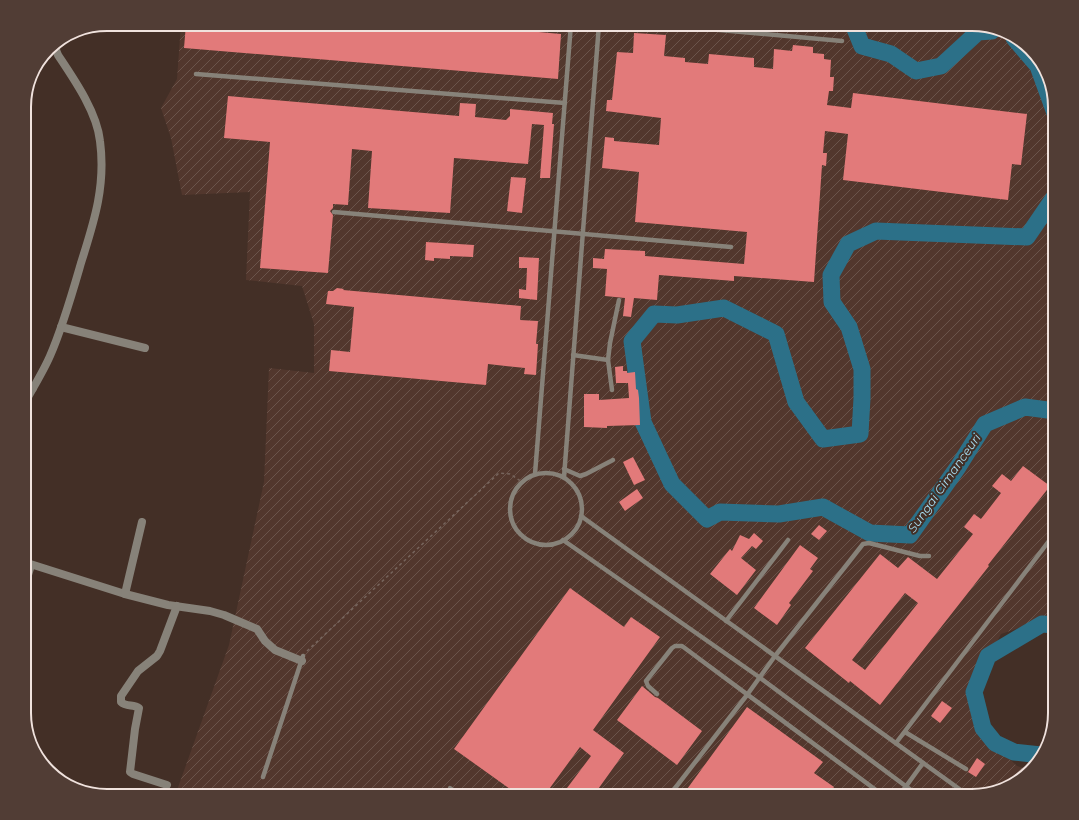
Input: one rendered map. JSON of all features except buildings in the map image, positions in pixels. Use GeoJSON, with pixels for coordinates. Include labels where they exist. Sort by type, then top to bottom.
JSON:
{"type":"FeatureCollection","features":[{"type":"Feature","properties":{"kind":"street"},"geometry":{"type":"LineString","coordinates":[[31,383],[50,356],[67,312],[95,217],[101,191],[103,169],[100,140],[85,96],[56,51]]}},
{"type":"Feature","properties":{"kind":"street"},"geometry":{"type":"LineString","coordinates":[[61,327],[145,348]]}},
{"type":"Feature","properties":{"kind":"street"},"geometry":{"type":"LineString","coordinates":[[125,594],[142,522]]}},
{"type":"Feature","properties":{"kind":"street"},"geometry":{"type":"LineString","coordinates":[[31,565],[125,594],[168,605],[210,611],[245,623],[257,629],[265,641],[275,650],[303,659]]}},
{"type":"Feature","properties":{"kind":"street"},"geometry":{"type":"LineString","coordinates":[[167,785],[130,772],[139,708],[123,704],[121,702],[121,696],[138,671],[157,656],[177,606]]}},
{"type":"Feature","properties":{"kind":"lane"},"geometry":{"type":"LineString","coordinates":[[535,474],[570,31]]}},
{"type":"Feature","properties":{"kind":"lane"},"geometry":{"type":"LineString","coordinates":[[564,477],[598,31]]}},
{"type":"Feature","properties":{"kind":"lane"},"geometry":{"type":"LineString","coordinates":[[726,31],[842,42]]}},
{"type":"Feature","properties":{"kind":"lane"},"geometry":{"type":"LineString","coordinates":[[196,74],[565,103]]}},
{"type":"Feature","properties":{"kind":"lane"},"geometry":{"type":"LineString","coordinates":[[334,212],[731,247]]}},
{"type":"Feature","properties":{"kind":"lane"},"geometry":{"type":"LineString","coordinates":[[612,390],[608,360],[618,300]]}},
{"type":"Feature","properties":{"kind":"lane"},"geometry":{"type":"LineString","coordinates":[[573,355],[608,360]]}},
{"type":"Feature","properties":{"kind":"lane"},"geometry":{"type":"LineString","coordinates":[[564,469],[580,476],[613,460]]}},
{"type":"Feature","properties":{"kind":"lane"},"geometry":{"type":"LineString","coordinates":[[550,473],[564,477],[575,487],[581,501],[581,516],[575,530],[563,540],[549,545],[534,543],[521,535],[512,523],[509,508],[513,494],[522,482],[535,474],[550,473]]}},
{"type":"Feature","properties":{"kind":"lane"},"geometry":{"type":"LineString","coordinates":[[581,516],[959,789]]}},
{"type":"Feature","properties":{"kind":"lane"},"geometry":{"type":"LineString","coordinates":[[563,540],[759,677],[910,789]]}},
{"type":"Feature","properties":{"kind":"lane"},"geometry":{"type":"LineString","coordinates":[[726,621],[788,540]]}},
{"type":"Feature","properties":{"kind":"lane"},"geometry":{"type":"LineString","coordinates":[[896,743],[1048,542]]}},
{"type":"Feature","properties":{"kind":"lane"},"geometry":{"type":"LineString","coordinates":[[674,789],[775,656],[863,544],[869,543],[920,556],[930,556]]}},
{"type":"Feature","properties":{"kind":"lane"},"geometry":{"type":"LineString","coordinates":[[657,694],[648,686],[646,681],[672,648],[679,645],[682,646],[875,789]]}},
{"type":"Feature","properties":{"kind":"lane"},"geometry":{"type":"LineString","coordinates":[[263,777],[303,659]]}},
{"type":"Feature","properties":{"kind":"lane"},"geometry":{"type":"LineString","coordinates":[[905,732],[966,769]]}},
{"type":"Feature","properties":{"kind":"lane"},"geometry":{"type":"LineString","coordinates":[[904,789],[923,763]]}},
{"type":"Feature","properties":{"kind":"path"},"geometry":{"type":"LineString","coordinates":[[303,659],[312,646],[499,473],[510,474],[522,482]]}},
{"type":"Feature","properties":{"kind":"shaded area"},"geometry":{"type":"Polygon","coordinates":[[[180,31],[977,31],[987,32],[1006,39],[1026,53],[1040,73],[1047,92],[1048,102],[1048,618],[1001,634],[984,667],[979,710],[989,739],[1017,766],[1024,768],[1001,783],[972,789],[177,789],[229,645],[264,482],[269,368],[314,373],[314,324],[302,286],[246,280],[250,192],[182,195],[171,138],[161,108],[177,79],[180,31]]]}},
{"type":"Feature","properties":{"kind":"waterway","name":"Sungai Cimanceuri"},"geometry":{"type":"LineString","coordinates":[[856,31],[862,46],[891,54],[916,71],[941,66],[978,32],[983,32]]}},
{"type":"Feature","properties":{"kind":"waterway","name":"Sungai Cimanceuri"},"geometry":{"type":"LineString","coordinates":[[1043,79],[1045,85]]}},
{"type":"Feature","properties":{"kind":"waterway","name":"Sungai Cimanceuri"},"geometry":{"type":"LineString","coordinates":[[1048,206],[1027,237],[876,231],[848,244],[831,275],[832,302],[849,327],[862,369],[860,434],[823,439],[796,402],[776,334],[724,308],[677,315],[654,314],[632,341],[643,422],[672,484],[707,519],[720,512],[779,514],[823,507],[870,533],[910,535],[958,467],[985,424],[1025,407],[1048,410]]}},
{"type":"Feature","properties":{"kind":"waterway","name":"Sungai Cimanceuri"},"geometry":{"type":"LineString","coordinates":[[1035,754],[1014,752],[995,743],[983,728],[974,692],[988,656],[1042,624],[1048,624]]}}]}
